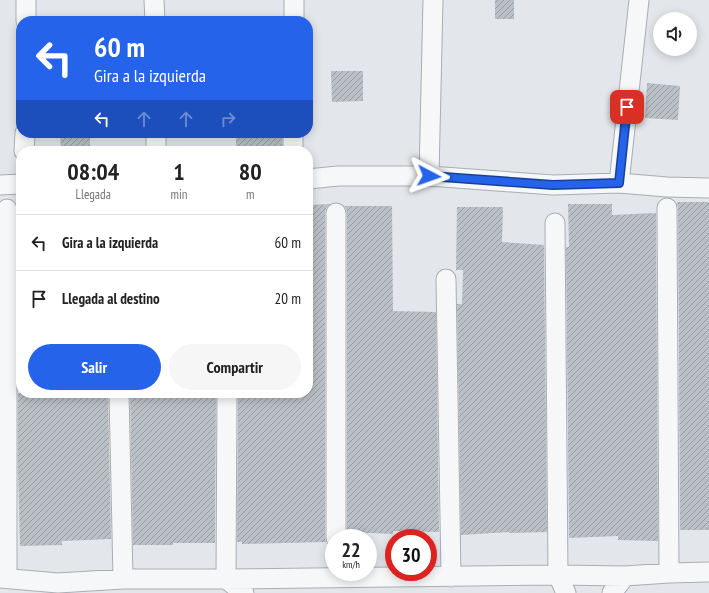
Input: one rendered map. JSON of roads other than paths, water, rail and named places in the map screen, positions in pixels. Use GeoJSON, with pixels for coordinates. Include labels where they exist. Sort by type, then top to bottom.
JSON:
{"type":"FeatureCollection","features":[{"type":"Feature","properties":{"kind":"street"},"geometry":{"type":"LineString","coordinates":[[26,0],[26,16]]}},
{"type":"Feature","properties":{"kind":"street"},"geometry":{"type":"LineString","coordinates":[[154,0],[155,16]]}},
{"type":"Feature","properties":{"kind":"street"},"geometry":{"type":"LineString","coordinates":[[294,0],[294,16]]}},
{"type":"Feature","properties":{"kind":"street"},"geometry":{"type":"LineString","coordinates":[[429,176],[433,0]]}},
{"type":"Feature","properties":{"kind":"street"},"geometry":{"type":"LineString","coordinates":[[619,183],[639,0]]}},
{"type":"Feature","properties":{"kind":"street"},"geometry":{"type":"LineString","coordinates":[[313,178],[338,176],[429,176],[553,185],[619,183],[667,187],[709,188]]}},
{"type":"Feature","properties":{"kind":"street"},"geometry":{"type":"LineString","coordinates":[[0,185],[16,184]]}},
{"type":"Feature","properties":{"kind":"street"},"geometry":{"type":"LineString","coordinates":[[667,208],[670,573]]}},
{"type":"Feature","properties":{"kind":"street"},"geometry":{"type":"LineString","coordinates":[[7,209],[4,578],[64,588],[123,579],[226,579],[325,575]]}},
{"type":"Feature","properties":{"kind":"street"},"geometry":{"type":"LineString","coordinates":[[336,213],[336,529]]}},
{"type":"Feature","properties":{"kind":"street"},"geometry":{"type":"LineString","coordinates":[[555,224],[558,575],[566,593]]}},
{"type":"Feature","properties":{"kind":"street"},"geometry":{"type":"LineString","coordinates":[[446,279],[452,577]]}},
{"type":"Feature","properties":{"kind":"street"},"geometry":{"type":"LineString","coordinates":[[119,398],[123,579]]}},
{"type":"Feature","properties":{"kind":"street"},"geometry":{"type":"LineString","coordinates":[[226,579],[227,398]]}},
{"type":"Feature","properties":{"kind":"street"},"geometry":{"type":"LineString","coordinates":[[377,576],[452,577],[558,575],[625,576],[709,572]]}},
{"type":"Feature","properties":{"kind":"street"},"geometry":{"type":"LineString","coordinates":[[612,593],[625,576]]}},
{"type":"Feature","properties":{"kind":"street"},"geometry":{"type":"LineString","coordinates":[[226,579],[244,593]]}}]}
